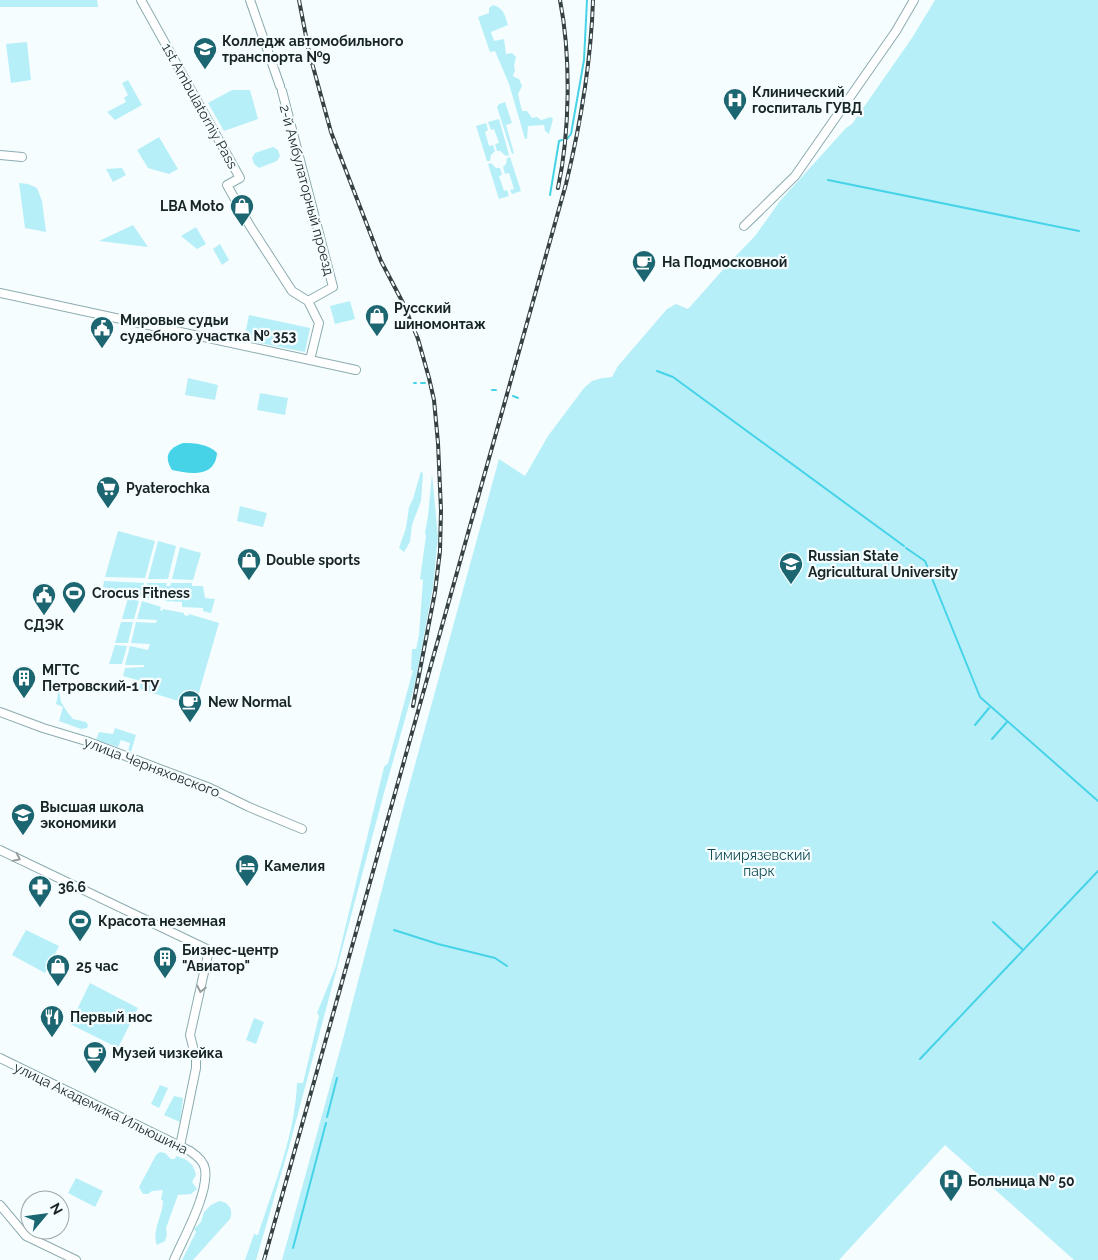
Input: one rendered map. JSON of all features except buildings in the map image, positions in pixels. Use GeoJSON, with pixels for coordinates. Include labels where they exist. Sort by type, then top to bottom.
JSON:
{"type":"FeatureCollection","features":[{"type":"Feature","properties":{"kind":"street","name":"1st Ambulatorniy Pass"},"geometry":{"type":"LineString","coordinates":[[142,0],[240,178],[227,185],[230,191],[292,291],[308,301]]}},
{"type":"Feature","properties":{"kind":"street","name":"2-й Амбулаторный проезд"},"geometry":{"type":"LineString","coordinates":[[250,0],[281,89],[333,287],[308,301]]}},
{"type":"Feature","properties":{"kind":"street"},"geometry":{"type":"LineString","coordinates":[[744,226],[795,176],[896,31],[914,0]]}},
{"type":"Feature","properties":{"kind":"street"},"geometry":{"type":"LineString","coordinates":[[0,155],[22,158]]}},
{"type":"Feature","properties":{"kind":"street"},"geometry":{"type":"LineString","coordinates":[[0,293],[356,370]]}},
{"type":"Feature","properties":{"kind":"street"},"geometry":{"type":"LineString","coordinates":[[308,301],[319,322],[310,360]]}},
{"type":"Feature","properties":{"kind":"street","name":"улица Черняховского"},"geometry":{"type":"LineString","coordinates":[[0,712],[86,741],[210,788],[302,829]]}},
{"type":"Feature","properties":{"kind":"street"},"geometry":{"type":"LineString","coordinates":[[0,850],[209,950],[190,1035],[196,1058],[196,1068],[180,1146]]}},
{"type":"Feature","properties":{"kind":"street","name":"улица Академика Ильюшина"},"geometry":{"type":"LineString","coordinates":[[0,1058],[190,1151],[200,1160],[205,1169],[198,1206],[174,1260]]}},
{"type":"Feature","properties":{"kind":"street"},"geometry":{"type":"LineString","coordinates":[[0,1205],[26,1236],[76,1260]]}},
{"type":"Feature","properties":{"kind":"green space"},"geometry":{"type":"Polygon","coordinates":[[[0,0],[97,0],[98,7],[0,7],[0,0]]]}},
{"type":"Feature","properties":{"kind":"green space","name":"Тимирязевский парк"},"geometry":{"type":"Polygon","coordinates":[[[935,0],[1098,0],[1098,1260],[1074,1260],[945,1145],[839,1260],[282,1260],[499,459],[525,476],[548,436],[584,388],[592,381],[612,377],[618,366],[667,309],[676,304],[688,309],[755,236],[780,201],[846,128],[852,124],[912,38],[935,0]]]}},
{"type":"Feature","properties":{"kind":"green space"},"geometry":{"type":"Polygon","coordinates":[[[493,5],[502,10],[508,25],[491,32],[494,41],[504,39],[506,54],[512,53],[516,57],[513,75],[519,79],[522,86],[518,94],[522,111],[527,111],[532,118],[537,117],[541,120],[551,117],[553,119],[549,134],[545,131],[544,125],[528,126],[527,139],[525,139],[509,84],[495,51],[490,52],[478,17],[489,13],[489,8],[493,5]]]}},
{"type":"Feature","properties":{"kind":"green space"},"geometry":{"type":"Polygon","coordinates":[[[27,42],[31,80],[11,83],[6,44],[27,42]]]}},
{"type":"Feature","properties":{"kind":"green space"},"geometry":{"type":"Polygon","coordinates":[[[128,80],[142,105],[115,120],[107,112],[126,102],[124,98],[128,95],[122,83],[128,80]]]}},
{"type":"Feature","properties":{"kind":"green space"},"geometry":{"type":"Polygon","coordinates":[[[232,90],[250,90],[258,119],[224,131],[208,103],[232,90]]]}},
{"type":"Feature","properties":{"kind":"green space"},"geometry":{"type":"Polygon","coordinates":[[[505,102],[512,123],[506,125],[514,153],[512,154],[497,107],[505,102]]]}},
{"type":"Feature","properties":{"kind":"green space"},"geometry":{"type":"Polygon","coordinates":[[[499,119],[509,155],[506,156],[497,151],[495,144],[499,143],[494,129],[491,130],[488,122],[499,119]]]}},
{"type":"Feature","properties":{"kind":"green space"},"geometry":{"type":"Polygon","coordinates":[[[486,123],[488,130],[485,132],[489,146],[493,145],[495,151],[491,155],[490,161],[487,161],[476,126],[486,123]]]}},
{"type":"Feature","properties":{"kind":"green space"},"geometry":{"type":"Polygon","coordinates":[[[159,137],[178,169],[169,174],[148,168],[137,150],[159,137]]]}},
{"type":"Feature","properties":{"kind":"green space"},"geometry":{"type":"Polygon","coordinates":[[[273,147],[278,150],[280,156],[277,161],[259,168],[254,164],[252,158],[255,153],[273,147]]]}},
{"type":"Feature","properties":{"kind":"green space"},"geometry":{"type":"Polygon","coordinates":[[[510,157],[521,191],[512,194],[510,190],[514,189],[509,173],[505,174],[503,167],[506,164],[507,158],[510,157]]]}},
{"type":"Feature","properties":{"kind":"green space"},"geometry":{"type":"Polygon","coordinates":[[[491,163],[496,168],[500,168],[502,175],[499,176],[504,191],[507,190],[509,196],[499,199],[488,164],[491,163]]]}},
{"type":"Feature","properties":{"kind":"green space"},"geometry":{"type":"Polygon","coordinates":[[[122,168],[126,175],[113,182],[106,169],[122,168]]]}},
{"type":"Feature","properties":{"kind":"green space"},"geometry":{"type":"Polygon","coordinates":[[[19,183],[37,188],[42,201],[46,232],[25,228],[19,183]]]}},
{"type":"Feature","properties":{"kind":"green space"},"geometry":{"type":"Polygon","coordinates":[[[133,225],[148,247],[99,241],[133,225]]]}},
{"type":"Feature","properties":{"kind":"green space"},"geometry":{"type":"Polygon","coordinates":[[[196,227],[206,244],[197,249],[181,236],[196,227]]]}},
{"type":"Feature","properties":{"kind":"green space"},"geometry":{"type":"Polygon","coordinates":[[[220,244],[229,260],[222,265],[213,249],[220,244]]]}},
{"type":"Feature","properties":{"kind":"green space"},"geometry":{"type":"Polygon","coordinates":[[[350,301],[355,319],[335,324],[330,306],[350,301]]]}},
{"type":"Feature","properties":{"kind":"green space"},"geometry":{"type":"Polygon","coordinates":[[[249,315],[310,328],[305,352],[244,340],[249,315]]]}},
{"type":"Feature","properties":{"kind":"green space"},"geometry":{"type":"Polygon","coordinates":[[[188,378],[218,385],[215,400],[185,395],[188,378]]]}},
{"type":"Feature","properties":{"kind":"green space"},"geometry":{"type":"Polygon","coordinates":[[[260,393],[288,398],[285,415],[257,410],[260,393]]]}},
{"type":"Feature","properties":{"kind":"green space"},"geometry":{"type":"Polygon","coordinates":[[[421,471],[423,474],[421,501],[412,525],[410,542],[404,552],[399,548],[406,528],[409,507],[421,471]]]}},
{"type":"Feature","properties":{"kind":"green space"},"geometry":{"type":"Polygon","coordinates":[[[432,474],[438,537],[433,587],[415,684],[289,1147],[256,1260],[245,1260],[254,1234],[258,1235],[283,1160],[292,1122],[297,1083],[303,1083],[319,1016],[317,1013],[336,966],[384,767],[388,763],[413,670],[411,670],[412,649],[416,649],[419,635],[423,580],[420,579],[432,474]]]}},
{"type":"Feature","properties":{"kind":"green space"},"geometry":{"type":"Polygon","coordinates":[[[240,506],[267,513],[263,527],[237,521],[240,506]]]}},
{"type":"Feature","properties":{"kind":"green space"},"geometry":{"type":"Polygon","coordinates":[[[118,531],[155,541],[145,578],[105,577],[118,531]]]}},
{"type":"Feature","properties":{"kind":"green space"},"geometry":{"type":"Polygon","coordinates":[[[158,541],[176,546],[168,579],[148,579],[158,541]]]}},
{"type":"Feature","properties":{"kind":"green space"},"geometry":{"type":"Polygon","coordinates":[[[180,547],[201,553],[193,580],[172,579],[180,547]]]}},
{"type":"Feature","properties":{"kind":"green space"},"geometry":{"type":"Polygon","coordinates":[[[104,581],[144,583],[144,586],[147,586],[147,583],[167,583],[166,586],[170,586],[171,583],[192,583],[192,586],[203,586],[205,598],[215,599],[211,613],[203,611],[203,608],[182,607],[182,602],[165,601],[166,598],[149,599],[103,587],[104,581]]]}},
{"type":"Feature","properties":{"kind":"green space"},"geometry":{"type":"Polygon","coordinates":[[[128,598],[139,601],[134,619],[122,619],[128,598]]]}},
{"type":"Feature","properties":{"kind":"green space"},"geometry":{"type":"Polygon","coordinates":[[[142,601],[161,607],[160,610],[162,611],[163,609],[184,613],[184,615],[188,616],[189,614],[219,623],[195,706],[139,689],[141,681],[123,676],[125,668],[144,667],[144,665],[125,665],[130,646],[148,650],[150,644],[131,643],[136,622],[156,623],[157,620],[137,619],[142,601]]]}},
{"type":"Feature","properties":{"kind":"green space"},"geometry":{"type":"Polygon","coordinates":[[[121,622],[133,622],[128,643],[115,643],[121,622]]]}},
{"type":"Feature","properties":{"kind":"green space"},"geometry":{"type":"Polygon","coordinates":[[[115,645],[127,646],[122,664],[109,664],[115,645]]]}},
{"type":"Feature","properties":{"kind":"green space"},"geometry":{"type":"Polygon","coordinates":[[[59,689],[61,702],[68,713],[73,719],[86,722],[87,728],[81,729],[59,721],[63,707],[56,704],[59,689]]]}},
{"type":"Feature","properties":{"kind":"green space"},"geometry":{"type":"Polygon","coordinates":[[[115,728],[136,735],[131,752],[128,751],[130,743],[121,740],[118,747],[96,740],[99,732],[113,734],[115,728]]]}},
{"type":"Feature","properties":{"kind":"green space"},"geometry":{"type":"Polygon","coordinates":[[[26,930],[59,946],[45,973],[12,955],[26,930]]]}},
{"type":"Feature","properties":{"kind":"green space"},"geometry":{"type":"Polygon","coordinates":[[[90,983],[138,1008],[118,1048],[70,1024],[90,983]]]}},
{"type":"Feature","properties":{"kind":"green space"},"geometry":{"type":"Polygon","coordinates":[[[254,1018],[264,1022],[256,1044],[246,1040],[254,1018]]]}},
{"type":"Feature","properties":{"kind":"green space"},"geometry":{"type":"Polygon","coordinates":[[[160,1085],[168,1088],[159,1108],[151,1104],[160,1085]]]}},
{"type":"Feature","properties":{"kind":"green space"},"geometry":{"type":"Polygon","coordinates":[[[174,1096],[183,1098],[180,1122],[164,1115],[174,1096]]]}},
{"type":"Feature","properties":{"kind":"green space"},"geometry":{"type":"Polygon","coordinates":[[[160,1152],[165,1153],[171,1159],[175,1159],[176,1156],[189,1162],[196,1175],[192,1182],[197,1189],[191,1194],[178,1195],[166,1228],[167,1235],[165,1241],[157,1245],[155,1235],[163,1201],[161,1199],[163,1190],[143,1194],[139,1187],[156,1155],[160,1152]]]}},
{"type":"Feature","properties":{"kind":"green space"},"geometry":{"type":"Polygon","coordinates":[[[76,1178],[103,1191],[95,1207],[70,1194],[70,1190],[76,1178]]]}},
{"type":"Feature","properties":{"kind":"green space"},"geometry":{"type":"Polygon","coordinates":[[[219,1201],[225,1203],[231,1209],[230,1219],[193,1260],[182,1260],[196,1232],[194,1229],[201,1222],[204,1212],[211,1205],[219,1201]]]}},
{"type":"Feature","properties":{"kind":"water"},"geometry":{"type":"Polygon","coordinates":[[[183,443],[202,445],[214,450],[217,453],[212,467],[194,473],[172,470],[168,461],[169,453],[174,447],[183,443]]]}},
{"type":"Feature","properties":{"kind":"waterway"},"geometry":{"type":"LineString","coordinates":[[567,139],[571,134],[584,60],[587,0]]}},
{"type":"Feature","properties":{"kind":"waterway"},"geometry":{"type":"LineString","coordinates":[[550,195],[559,141],[562,140]]}},
{"type":"Feature","properties":{"kind":"waterway"},"geometry":{"type":"LineString","coordinates":[[828,180],[1079,231]]}},
{"type":"Feature","properties":{"kind":"waterway"},"geometry":{"type":"LineString","coordinates":[[657,371],[673,377],[904,546]]}},
{"type":"Feature","properties":{"kind":"waterway"},"geometry":{"type":"LineString","coordinates":[[513,396],[518,398]]}},
{"type":"Feature","properties":{"kind":"waterway"},"geometry":{"type":"LineString","coordinates":[[906,548],[925,561],[980,697],[1098,801]]}},
{"type":"Feature","properties":{"kind":"waterway"},"geometry":{"type":"LineString","coordinates":[[975,725],[989,708]]}},
{"type":"Feature","properties":{"kind":"waterway"},"geometry":{"type":"LineString","coordinates":[[992,739],[1007,722]]}},
{"type":"Feature","properties":{"kind":"waterway"},"geometry":{"type":"LineString","coordinates":[[920,1059],[1098,871]]}},
{"type":"Feature","properties":{"kind":"waterway"},"geometry":{"type":"LineString","coordinates":[[993,922],[1022,949]]}},
{"type":"Feature","properties":{"kind":"waterway"},"geometry":{"type":"LineString","coordinates":[[394,930],[438,944],[495,958],[507,966]]}},
{"type":"Feature","properties":{"kind":"waterway"},"geometry":{"type":"LineString","coordinates":[[327,1117],[337,1078]]}},
{"type":"Feature","properties":{"kind":"waterway"},"geometry":{"type":"LineString","coordinates":[[293,1248],[326,1123]]}},
{"type":"Feature","properties":{"kind":"railway"},"geometry":{"type":"LineString","coordinates":[[299,0],[309,52],[331,132],[381,261],[403,303],[418,339],[434,400],[441,510],[440,551],[435,592],[413,706]]}},
{"type":"Feature","properties":{"kind":"railway"},"geometry":{"type":"LineString","coordinates":[[558,188],[565,143],[568,94],[566,45],[560,0]]}},
{"type":"Feature","properties":{"kind":"railway"},"geometry":{"type":"LineString","coordinates":[[264,1260],[566,184],[584,93],[590,47],[593,0]]}},
{"type":"Feature","properties":{"kind":"place","name":"Колледж автомобильного транспорта №9"},"geometry":{"type":"Point","coordinates":[205,70]}},
{"type":"Feature","properties":{"kind":"place","name":"Клинический госпиталь ГУВД"},"geometry":{"type":"Point","coordinates":[735,121]}},
{"type":"Feature","properties":{"kind":"place","name":"LBA Moto"},"geometry":{"type":"Point","coordinates":[242,227]}},
{"type":"Feature","properties":{"kind":"place","name":"На Подмосковной"},"geometry":{"type":"Point","coordinates":[644,283]}},
{"type":"Feature","properties":{"kind":"place","name":"Русский шиномонтаж"},"geometry":{"type":"Point","coordinates":[377,337]}},
{"type":"Feature","properties":{"kind":"place","name":"Мировые судьи судебного участка № 353"},"geometry":{"type":"Point","coordinates":[102,349]}},
{"type":"Feature","properties":{"kind":"place","name":"Pyaterochka"},"geometry":{"type":"Point","coordinates":[108,509]}},
{"type":"Feature","properties":{"kind":"place","name":"Double sports"},"geometry":{"type":"Point","coordinates":[249,581]}},
{"type":"Feature","properties":{"kind":"place","name":"Russian State Agricultural University"},"geometry":{"type":"Point","coordinates":[791,585]}},
{"type":"Feature","properties":{"kind":"place","name":"Crocus Fitness"},"geometry":{"type":"Point","coordinates":[74,614]}},
{"type":"Feature","properties":{"kind":"place","name":"СДЭК"},"geometry":{"type":"Point","coordinates":[44,616]}},
{"type":"Feature","properties":{"kind":"place","name":"МГТС Петровский-1 ТУ"},"geometry":{"type":"Point","coordinates":[24,699]}},
{"type":"Feature","properties":{"kind":"place","name":"New Normal"},"geometry":{"type":"Point","coordinates":[190,723]}},
{"type":"Feature","properties":{"kind":"place","name":"Высшая школа экономики"},"geometry":{"type":"Point","coordinates":[23,836]}},
{"type":"Feature","properties":{"kind":"place","name":"Камелия"},"geometry":{"type":"Point","coordinates":[247,887]}},
{"type":"Feature","properties":{"kind":"place","name":"36.6"},"geometry":{"type":"Point","coordinates":[40,908]}},
{"type":"Feature","properties":{"kind":"place","name":"Красота неземная"},"geometry":{"type":"Point","coordinates":[80,942]}},
{"type":"Feature","properties":{"kind":"place","name":"Бизнес-центр \"Авиатор\""},"geometry":{"type":"Point","coordinates":[165,979]}},
{"type":"Feature","properties":{"kind":"place","name":"25 час"},"geometry":{"type":"Point","coordinates":[58,987]}},
{"type":"Feature","properties":{"kind":"place","name":"Первый нос"},"geometry":{"type":"Point","coordinates":[52,1038]}},
{"type":"Feature","properties":{"kind":"place","name":"Музей чизкейка"},"geometry":{"type":"Point","coordinates":[95,1074]}},
{"type":"Feature","properties":{"kind":"place","name":"Больница № 50"},"geometry":{"type":"Point","coordinates":[951,1202]}}]}
